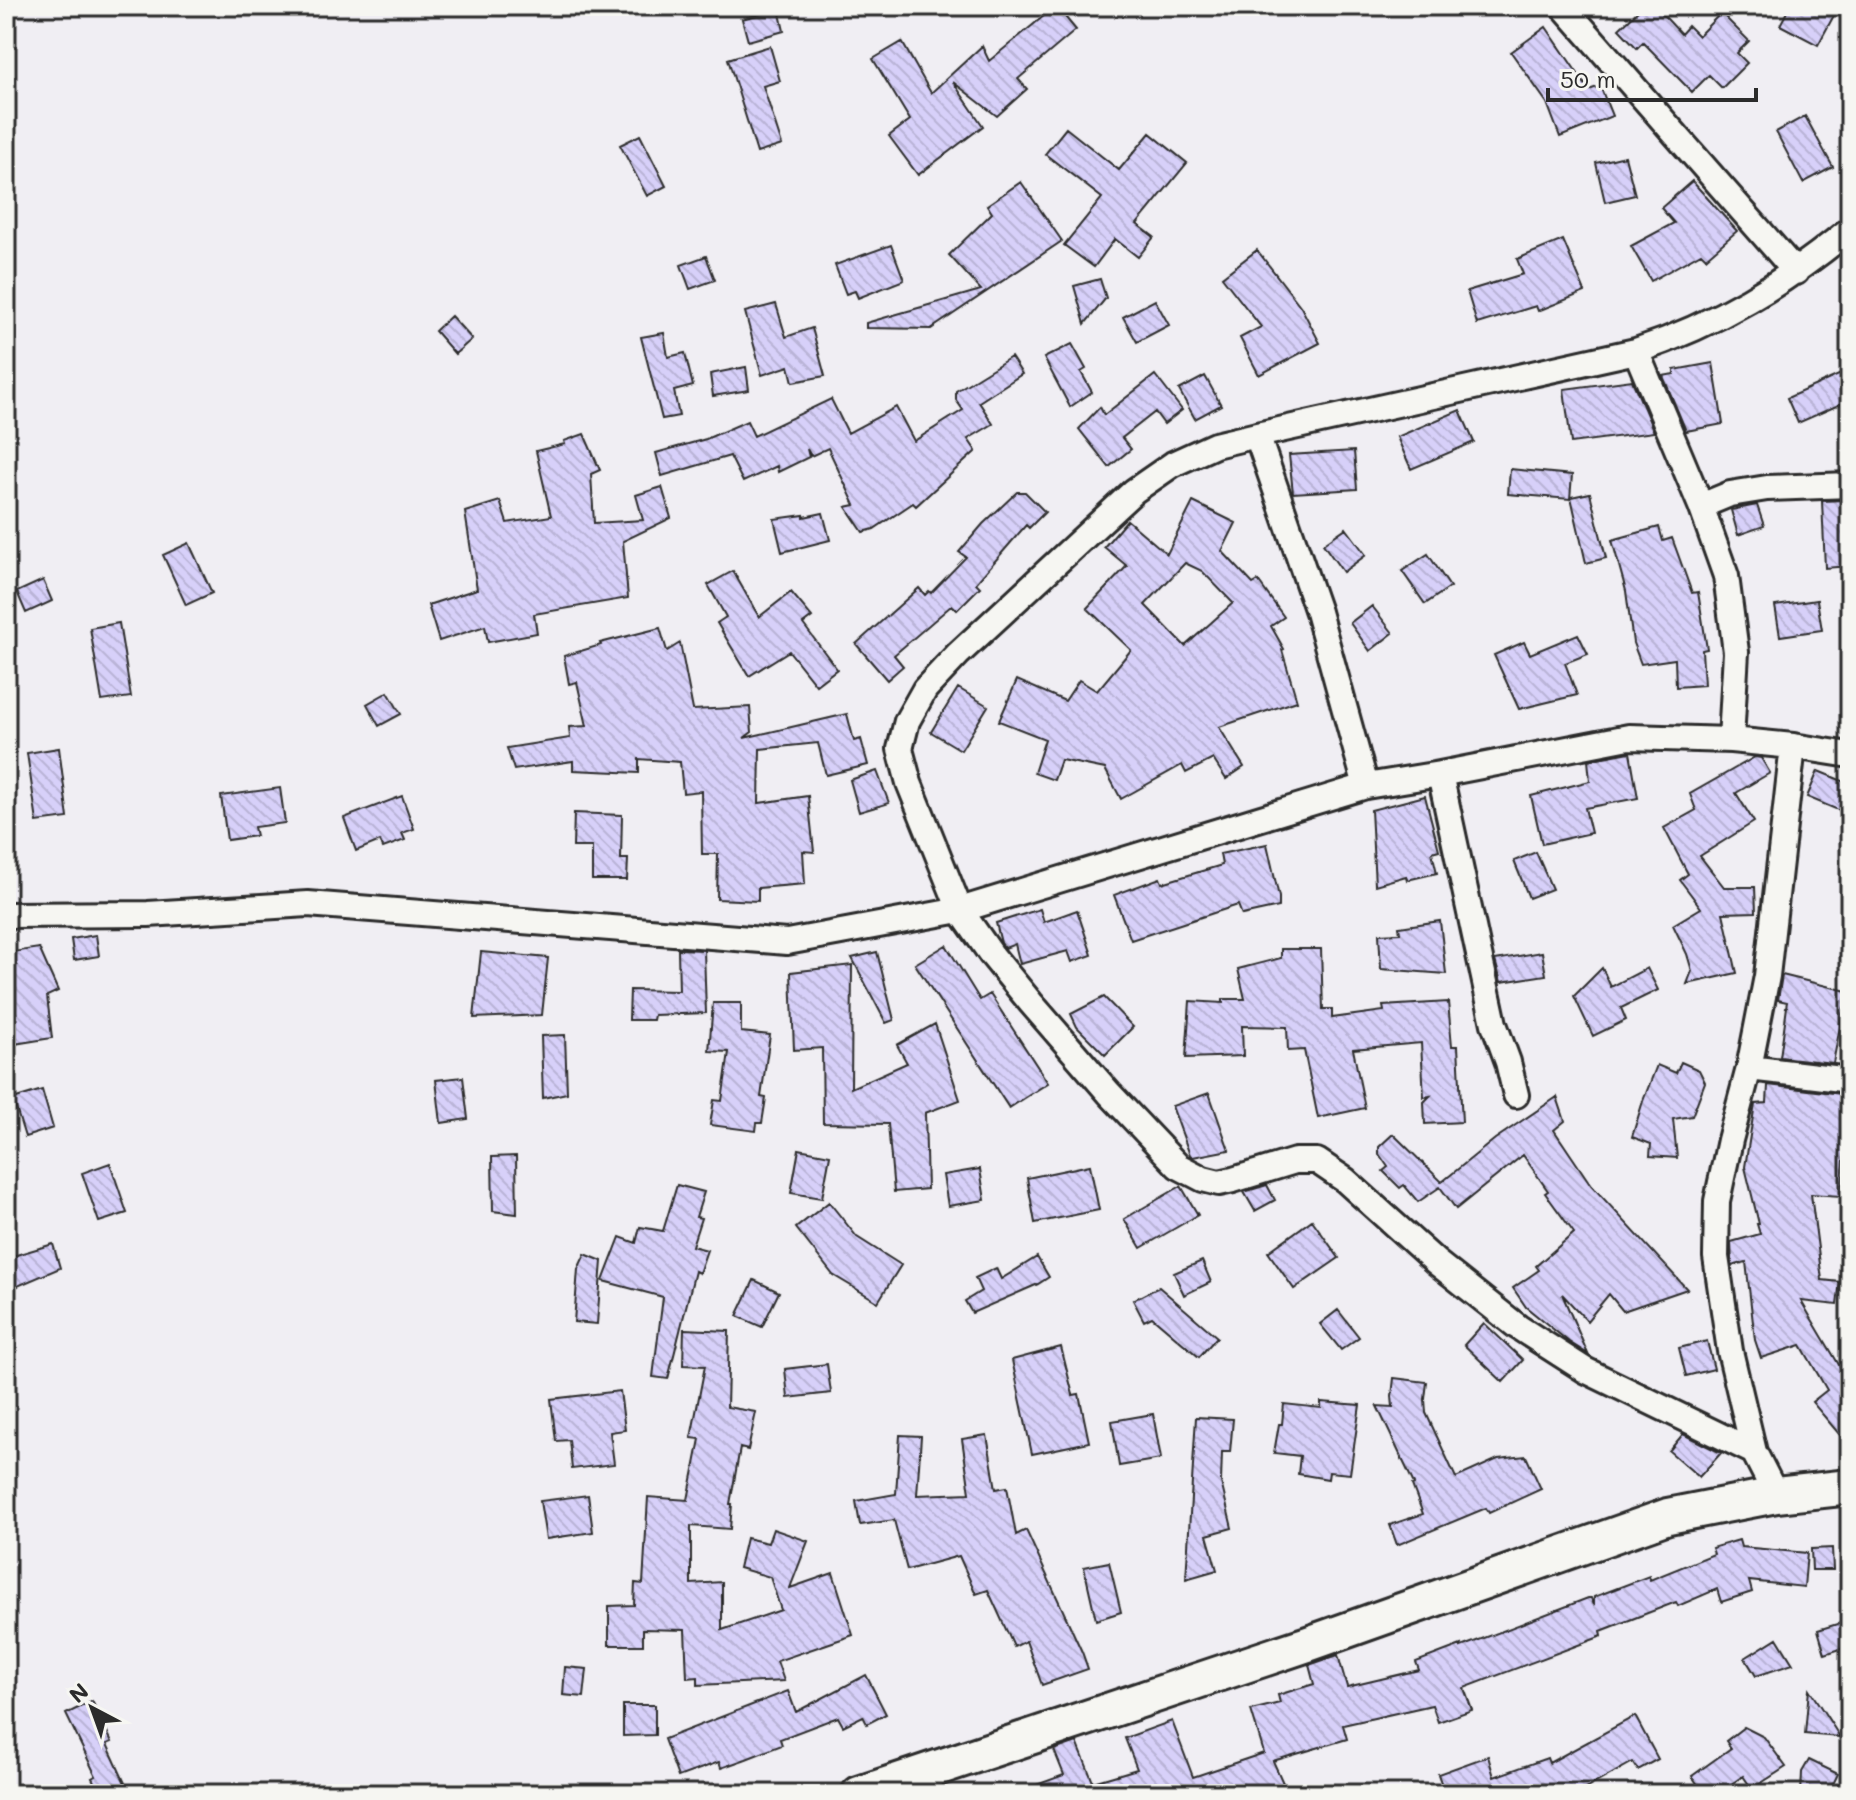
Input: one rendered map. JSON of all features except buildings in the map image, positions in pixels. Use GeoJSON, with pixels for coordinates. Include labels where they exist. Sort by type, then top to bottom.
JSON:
{"type":"FeatureCollection","features":[{"type":"Feature","properties":{"kind":"street"},"geometry":{"type":"LineString","coordinates":[[1563,6],[1796,272]]}},
{"type":"Feature","properties":{"kind":"street"},"geometry":{"type":"LineString","coordinates":[[1754,1452],[1585,1370],[1518,1327],[1436,1262],[1345,1180],[1317,1161],[1295,1161],[1219,1183],[1203,1179],[1178,1166],[1031,1003],[960,910],[909,783],[900,749],[907,721],[925,689],[958,654],[1134,491],[1173,464],[1215,445],[1636,351],[1671,339],[1726,314],[1796,272],[1850,229]]}},
{"type":"Feature","properties":{"kind":"street"},"geometry":{"type":"LineString","coordinates":[[1636,351],[1701,506],[1726,576],[1736,652],[1731,740]]}},
{"type":"Feature","properties":{"kind":"street"},"geometry":{"type":"LineString","coordinates":[[1257,435],[1318,612],[1366,786]]}},
{"type":"Feature","properties":{"kind":"street"},"geometry":{"type":"LineString","coordinates":[[1701,506],[1730,494],[1767,488],[1850,485]]}},
{"type":"Feature","properties":{"kind":"street"},"geometry":{"type":"LineString","coordinates":[[6,915],[148,914],[308,904],[787,942],[960,910],[1366,786],[1629,737],[1731,740],[1850,755]]}},
{"type":"Feature","properties":{"kind":"street"},"geometry":{"type":"LineString","coordinates":[[1776,1495],[1754,1452],[1730,1351],[1716,1257],[1717,1201],[1767,976],[1793,746]]}},
{"type":"Feature","properties":{"kind":"street"},"geometry":{"type":"LineString","coordinates":[[1440,774],[1494,1024],[1516,1095]]}},
{"type":"Feature","properties":{"kind":"street"},"geometry":{"type":"LineString","coordinates":[[1749,1068],[1850,1080]]}},
{"type":"Feature","properties":{"kind":"street"},"geometry":{"type":"LineString","coordinates":[[859,1794],[1308,1644],[1668,1516],[1776,1495],[1850,1487]]}}]}
